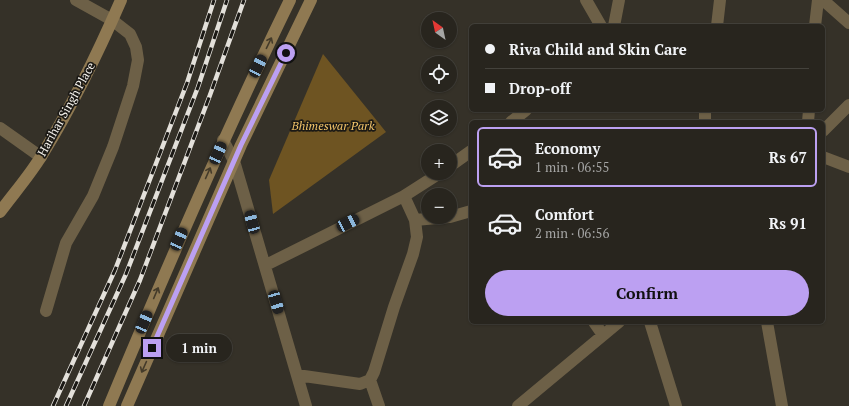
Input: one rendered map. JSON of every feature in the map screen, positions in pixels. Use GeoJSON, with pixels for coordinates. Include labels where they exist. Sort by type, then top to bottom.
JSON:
{"type":"FeatureCollection","features":[{"type":"Feature","properties":{"kind":"street"},"geometry":{"type":"LineString","coordinates":[[46,311],[66,243],[93,196],[113,147],[133,86],[138,60],[136,47],[130,34],[112,20],[76,0]]}},
{"type":"Feature","properties":{"kind":"street","name":"Harihar Singh Place"},"geometry":{"type":"LineString","coordinates":[[0,212],[41,157],[72,102],[121,0]]}},
{"type":"Feature","properties":{"kind":"street"},"geometry":{"type":"LineString","coordinates":[[108,406],[223,140],[290,0]]}},
{"type":"Feature","properties":{"kind":"street"},"geometry":{"type":"LineString","coordinates":[[127,406],[234,161],[311,0]]}},
{"type":"Feature","properties":{"kind":"street"},"geometry":{"type":"LineString","coordinates":[[586,0],[600,24]]}},
{"type":"Feature","properties":{"kind":"street"},"geometry":{"type":"LineString","coordinates":[[614,24],[619,0]]}},
{"type":"Feature","properties":{"kind":"street"},"geometry":{"type":"LineString","coordinates":[[717,24],[720,0]]}},
{"type":"Feature","properties":{"kind":"street"},"geometry":{"type":"LineString","coordinates":[[816,24],[818,0]]}},
{"type":"Feature","properties":{"kind":"street"},"geometry":{"type":"LineString","coordinates":[[823,0],[849,23]]}},
{"type":"Feature","properties":{"kind":"street"},"geometry":{"type":"LineString","coordinates":[[825,129],[849,105]]}},
{"type":"Feature","properties":{"kind":"street"},"geometry":{"type":"LineString","coordinates":[[514,120],[524,112]]}},
{"type":"Feature","properties":{"kind":"street"},"geometry":{"type":"LineString","coordinates":[[0,128],[41,157]]}},
{"type":"Feature","properties":{"kind":"street"},"geometry":{"type":"LineString","coordinates":[[223,140],[234,161],[266,265],[306,406]]}},
{"type":"Feature","properties":{"kind":"street"},"geometry":{"type":"LineString","coordinates":[[457,161],[469,152]]}},
{"type":"Feature","properties":{"kind":"street"},"geometry":{"type":"LineString","coordinates":[[825,158],[849,166]]}},
{"type":"Feature","properties":{"kind":"street"},"geometry":{"type":"LineString","coordinates":[[266,265],[404,196],[429,180]]}},
{"type":"Feature","properties":{"kind":"street"},"geometry":{"type":"LineString","coordinates":[[297,375],[360,384],[370,380],[374,372],[394,307],[413,254],[417,237],[415,220],[404,196]]}},
{"type":"Feature","properties":{"kind":"street"},"geometry":{"type":"LineString","coordinates":[[457,215],[469,212]]}},
{"type":"Feature","properties":{"kind":"street"},"geometry":{"type":"LineString","coordinates":[[415,220],[421,219]]}},
{"type":"Feature","properties":{"kind":"street"},"geometry":{"type":"LineString","coordinates":[[595,324],[603,335]]}},
{"type":"Feature","properties":{"kind":"street"},"geometry":{"type":"LineString","coordinates":[[518,406],[617,324]]}},
{"type":"Feature","properties":{"kind":"street"},"geometry":{"type":"LineString","coordinates":[[651,324],[676,406]]}},
{"type":"Feature","properties":{"kind":"street"},"geometry":{"type":"LineString","coordinates":[[767,324],[782,406]]}},
{"type":"Feature","properties":{"kind":"street"},"geometry":{"type":"LineString","coordinates":[[370,380],[379,406]]}},
{"type":"Feature","properties":{"kind":"green space","name":"Bhimeswar Park"},"geometry":{"type":"Polygon","coordinates":[[[323,54],[386,132],[273,214],[269,180],[323,54]]]}},
{"type":"Feature","properties":{"kind":"railway"},"geometry":{"type":"LineString","coordinates":[[53,406],[115,270],[187,83],[214,0]]}},
{"type":"Feature","properties":{"kind":"railway"},"geometry":{"type":"LineString","coordinates":[[66,406],[126,274],[198,87],[227,0]]}},
{"type":"Feature","properties":{"kind":"railway"},"geometry":{"type":"LineString","coordinates":[[84,406],[140,280],[210,95],[244,0]]}},
{"type":"Feature","properties":{"kind":"route"},"geometry":{"type":"LineString","coordinates":[[152,348],[241,145],[286,53]]}}]}
